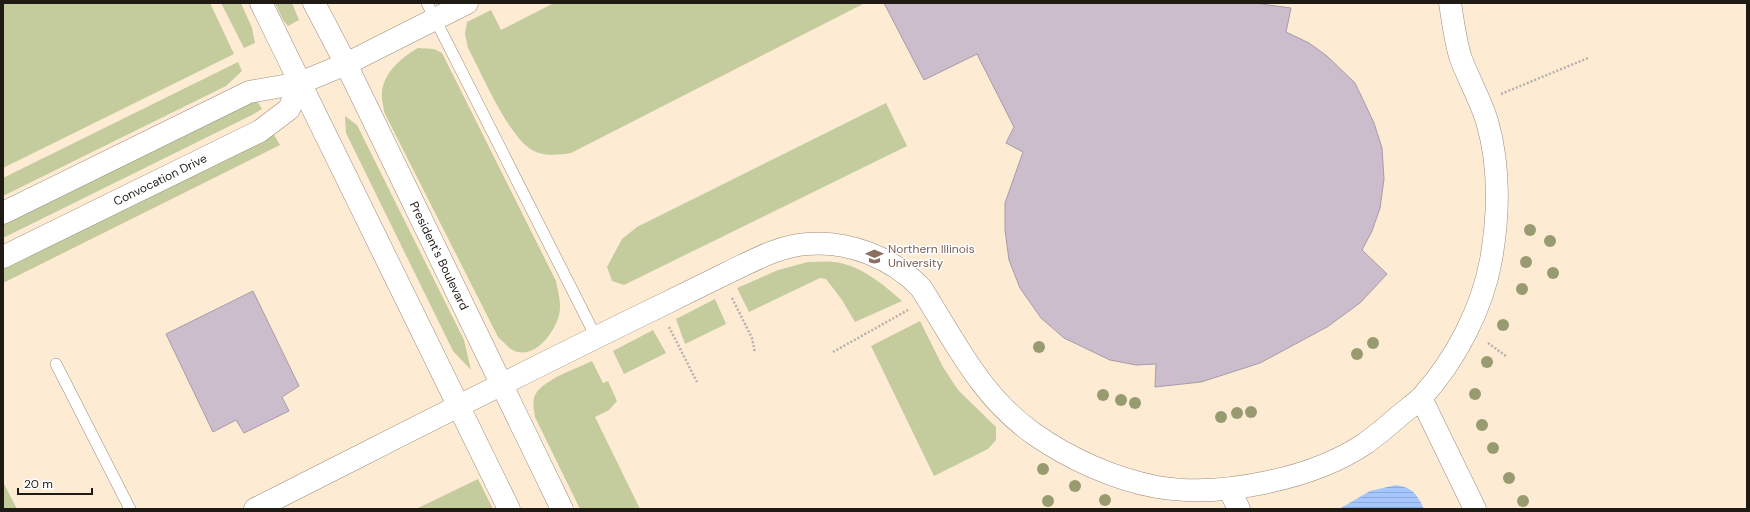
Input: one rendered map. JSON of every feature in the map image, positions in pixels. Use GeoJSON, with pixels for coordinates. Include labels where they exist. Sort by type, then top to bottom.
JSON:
{"type":"FeatureCollection","features":[{"type":"Feature","properties":{"kind":"street"},"geometry":{"type":"LineString","coordinates":[[260,3],[508,509]]}},
{"type":"Feature","properties":{"kind":"street","name":"President's Boulevard"},"geometry":{"type":"LineString","coordinates":[[314,3],[346,64],[562,509]]}},
{"type":"Feature","properties":{"kind":"street"},"geometry":{"type":"LineString","coordinates":[[3,213],[249,92],[300,83],[346,64],[430,11],[467,3]]}},
{"type":"Feature","properties":{"kind":"street"},"geometry":{"type":"LineString","coordinates":[[255,509],[596,337],[779,249],[806,244],[833,244],[859,249],[912,278],[921,288],[966,363],[1006,410],[1034,434],[1076,459],[1111,474],[1156,487],[1187,490],[1229,489],[1271,481],[1307,470],[1340,457],[1365,444],[1420,398],[1445,368],[1480,301],[1491,260],[1496,221],[1497,187],[1494,153],[1487,122],[1479,97],[1461,57],[1450,3]]}},
{"type":"Feature","properties":{"kind":"street","name":"Convocation Drive"},"geometry":{"type":"LineString","coordinates":[[3,257],[260,130],[289,109],[300,83]]}},
{"type":"Feature","properties":{"kind":"street"},"geometry":{"type":"LineString","coordinates":[[1420,398],[1475,509]]}},
{"type":"Feature","properties":{"kind":"street"},"geometry":{"type":"LineString","coordinates":[[1229,489],[1239,509]]}},
{"type":"Feature","properties":{"kind":"lane"},"geometry":{"type":"LineString","coordinates":[[430,11],[596,337]]}},
{"type":"Feature","properties":{"kind":"lane"},"geometry":{"type":"LineString","coordinates":[[56,364],[130,509]]}},
{"type":"Feature","properties":{"kind":"path"},"geometry":{"type":"LineString","coordinates":[[1497,96],[1588,58]]}},
{"type":"Feature","properties":{"kind":"path"},"geometry":{"type":"LineString","coordinates":[[730,294],[752,338],[755,353]]}},
{"type":"Feature","properties":{"kind":"path"},"geometry":{"type":"LineString","coordinates":[[833,352],[909,310]]}},
{"type":"Feature","properties":{"kind":"path"},"geometry":{"type":"LineString","coordinates":[[669,326],[697,382]]}},
{"type":"Feature","properties":{"kind":"path"},"geometry":{"type":"LineString","coordinates":[[1485,341],[1506,356]]}},
{"type":"Feature","properties":{"kind":"shaded area","name":"Northern Illinois University"},"geometry":{"type":"Polygon","coordinates":[[[3,3],[1747,3],[1747,509],[3,509],[3,3]]]}},
{"type":"Feature","properties":{"kind":"green space"},"geometry":{"type":"Polygon","coordinates":[[[3,3],[210,3],[234,54],[3,168],[3,3]]]}},
{"type":"Feature","properties":{"kind":"green space"},"geometry":{"type":"Polygon","coordinates":[[[221,3],[241,3],[252,28],[255,43],[244,48],[221,3]]]}},
{"type":"Feature","properties":{"kind":"green space"},"geometry":{"type":"Polygon","coordinates":[[[275,3],[292,3],[299,20],[288,26],[283,20],[275,3]]]}},
{"type":"Feature","properties":{"kind":"green space"},"geometry":{"type":"Polygon","coordinates":[[[554,3],[865,3],[571,153],[549,155],[539,153],[529,148],[520,140],[512,129],[503,116],[468,48],[465,34],[467,22],[491,10],[501,30],[554,3]]]}},
{"type":"Feature","properties":{"kind":"green space"},"geometry":{"type":"Polygon","coordinates":[[[418,48],[434,49],[442,53],[556,281],[560,307],[557,321],[550,335],[539,346],[532,350],[525,352],[515,351],[509,348],[498,337],[384,112],[382,95],[383,86],[386,79],[394,66],[418,48]]]}},
{"type":"Feature","properties":{"kind":"green space"},"geometry":{"type":"Polygon","coordinates":[[[238,62],[242,71],[226,86],[3,196],[3,178],[238,62]]]}},
{"type":"Feature","properties":{"kind":"green space"},"geometry":{"type":"Polygon","coordinates":[[[256,99],[262,109],[252,115],[3,238],[3,223],[256,99]]]}},
{"type":"Feature","properties":{"kind":"green space"},"geometry":{"type":"Polygon","coordinates":[[[886,103],[907,146],[624,285],[612,281],[607,267],[622,239],[637,227],[886,103]]]}},
{"type":"Feature","properties":{"kind":"green space"},"geometry":{"type":"Polygon","coordinates":[[[345,116],[357,125],[464,340],[471,370],[453,351],[346,133],[345,116]]]}},
{"type":"Feature","properties":{"kind":"green space"},"geometry":{"type":"Polygon","coordinates":[[[273,133],[280,145],[3,283],[3,265],[273,133]]]}},
{"type":"Feature","properties":{"kind":"green space"},"geometry":{"type":"Polygon","coordinates":[[[808,262],[833,262],[852,267],[879,282],[902,301],[855,322],[842,300],[826,279],[820,278],[749,312],[737,288],[778,270],[808,262]]]}},
{"type":"Feature","properties":{"kind":"green space"},"geometry":{"type":"Polygon","coordinates":[[[715,299],[726,324],[685,344],[676,319],[715,299]]]}},
{"type":"Feature","properties":{"kind":"green space"},"geometry":{"type":"Polygon","coordinates":[[[920,321],[943,367],[958,390],[996,427],[996,440],[988,449],[934,476],[871,346],[920,321]]]}},
{"type":"Feature","properties":{"kind":"green space"},"geometry":{"type":"Polygon","coordinates":[[[653,330],[666,353],[624,374],[613,351],[653,330]]]}},
{"type":"Feature","properties":{"kind":"green space"},"geometry":{"type":"Polygon","coordinates":[[[592,361],[603,383],[608,381],[617,401],[609,410],[595,417],[640,509],[580,509],[535,417],[534,400],[539,389],[553,379],[592,361]]]}},
{"type":"Feature","properties":{"kind":"green space"},"geometry":{"type":"Polygon","coordinates":[[[478,479],[493,509],[416,509],[478,479]]]}},
{"type":"Feature","properties":{"kind":"green space"},"geometry":{"type":"Polygon","coordinates":[[[3,482],[17,509],[3,509],[3,482]]]}},
{"type":"Feature","properties":{"kind":"water"},"geometry":{"type":"Polygon","coordinates":[[[1396,485],[1413,492],[1419,499],[1424,509],[1339,509],[1370,491],[1396,485]]]}},
{"type":"Feature","properties":{"kind":"building"},"geometry":{"type":"Polygon","coordinates":[[[884,3],[1254,3],[1291,8],[1286,32],[1309,43],[1327,56],[1355,83],[1374,123],[1382,148],[1384,179],[1380,208],[1372,231],[1362,250],[1387,274],[1360,303],[1327,327],[1260,363],[1201,382],[1155,387],[1156,364],[1136,365],[1110,360],[1064,338],[1041,318],[1020,288],[1009,260],[1005,230],[1005,203],[1023,152],[1006,143],[1014,127],[977,54],[924,80],[884,3]]]}},
{"type":"Feature","properties":{"kind":"building"},"geometry":{"type":"Polygon","coordinates":[[[253,291],[299,386],[282,397],[289,411],[244,433],[236,420],[213,432],[166,334],[253,291]]]}},
{"type":"Feature","properties":{"kind":"place","name":"Northern Illinois University"},"geometry":{"type":"Point","coordinates":[875,256]}}]}
